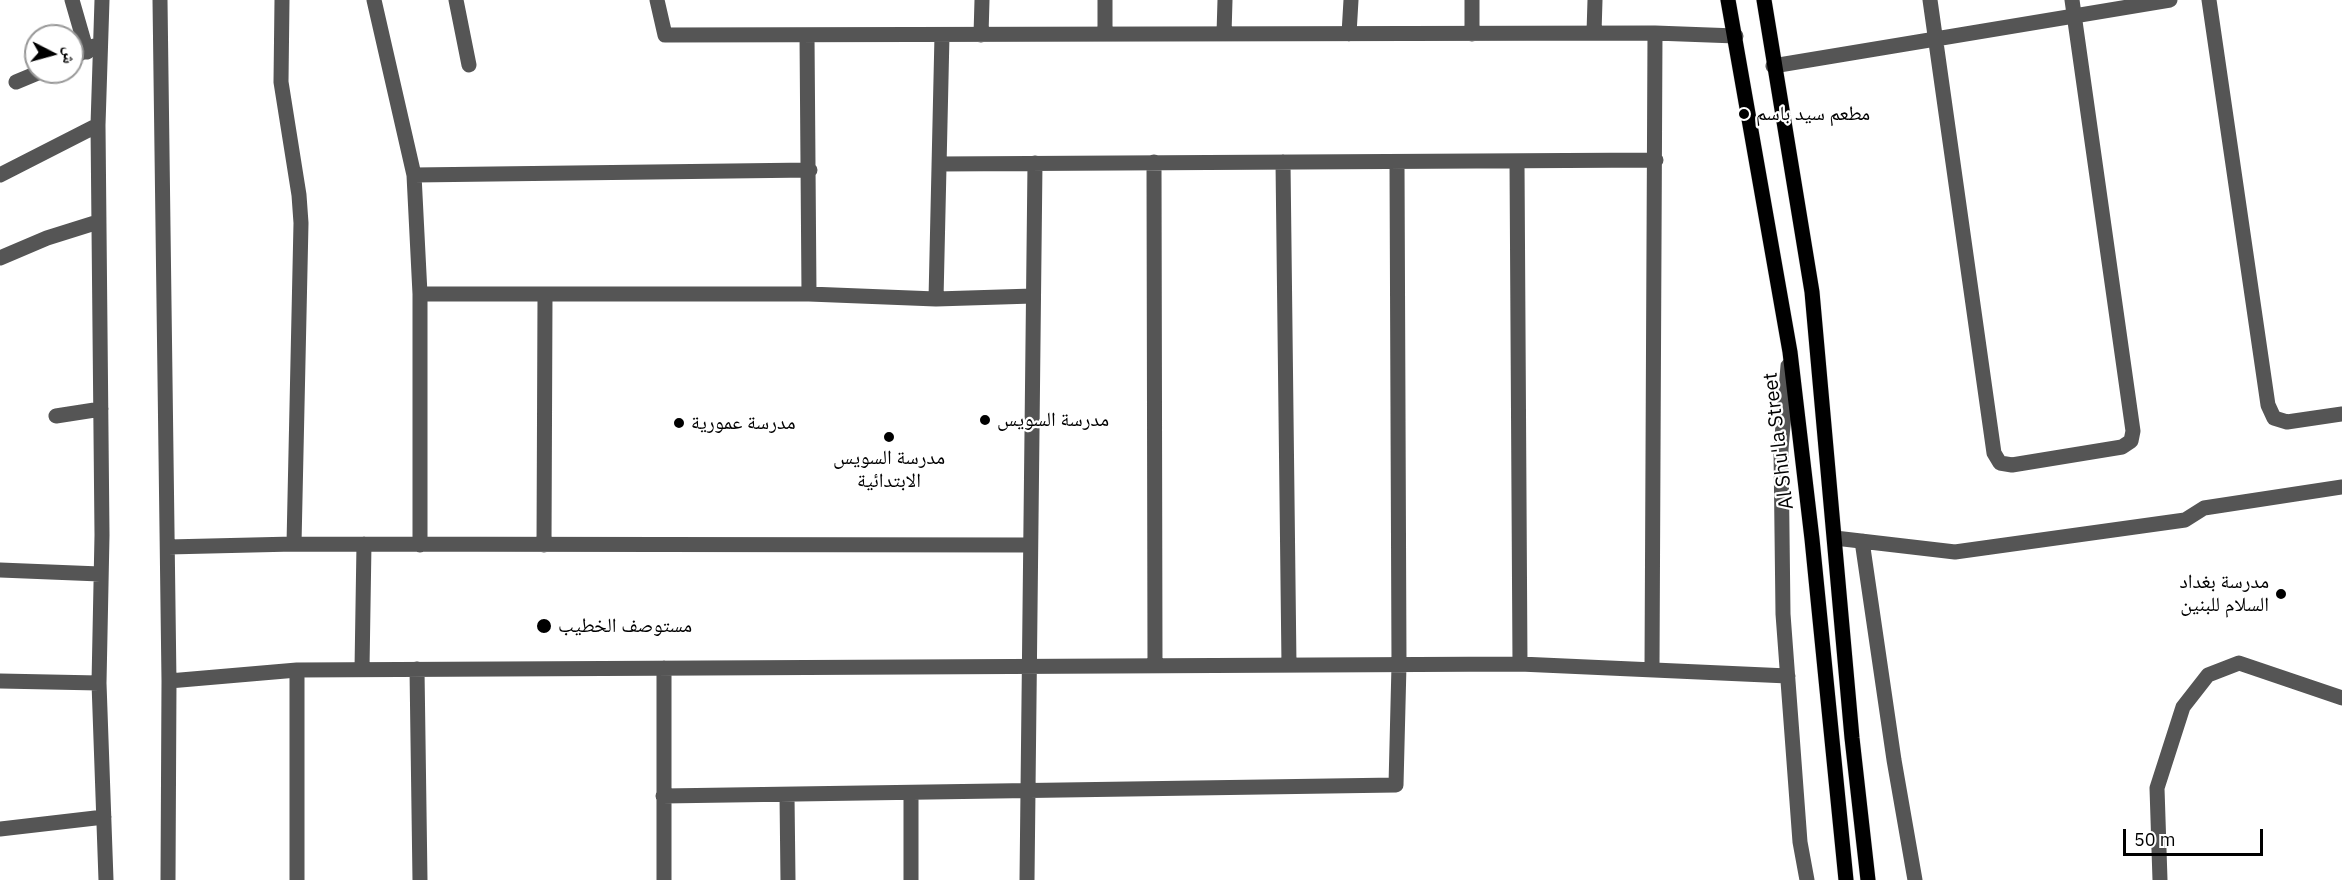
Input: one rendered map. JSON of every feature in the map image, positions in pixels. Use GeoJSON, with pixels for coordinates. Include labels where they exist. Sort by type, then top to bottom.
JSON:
{"type":"FeatureCollection","features":[{"type":"Feature","properties":{"kind":"main road","name":"Al Shu'la Street"},"geometry":{"type":"LineString","coordinates":[[1728,0],[1790,352],[1812,538],[1846,880]]}},
{"type":"Feature","properties":{"kind":"main road"},"geometry":{"type":"LineString","coordinates":[[1764,0],[1773,66],[1812,292],[1868,880]]}},
{"type":"Feature","properties":{"kind":"street"},"geometry":{"type":"LineString","coordinates":[[72,0],[87,52]]}},
{"type":"Feature","properties":{"kind":"street"},"geometry":{"type":"LineString","coordinates":[[102,0],[98,125],[101,408],[99,683],[106,880]]}},
{"type":"Feature","properties":{"kind":"street"},"geometry":{"type":"LineString","coordinates":[[160,0],[168,547],[168,880]]}},
{"type":"Feature","properties":{"kind":"street"},"geometry":{"type":"LineString","coordinates":[[282,0],[280,82],[302,223],[294,544]]}},
{"type":"Feature","properties":{"kind":"street"},"geometry":{"type":"LineString","coordinates":[[374,0],[414,175],[420,294],[420,544]]}},
{"type":"Feature","properties":{"kind":"street"},"geometry":{"type":"LineString","coordinates":[[456,0],[469,65]]}},
{"type":"Feature","properties":{"kind":"street"},"geometry":{"type":"LineString","coordinates":[[657,0],[665,35],[1655,33],[1736,36]]}},
{"type":"Feature","properties":{"kind":"street"},"geometry":{"type":"LineString","coordinates":[[981,35],[982,0]]}},
{"type":"Feature","properties":{"kind":"street"},"geometry":{"type":"LineString","coordinates":[[1105,0],[1105,34]]}},
{"type":"Feature","properties":{"kind":"street"},"geometry":{"type":"LineString","coordinates":[[1224,34],[1225,0]]}},
{"type":"Feature","properties":{"kind":"street"},"geometry":{"type":"LineString","coordinates":[[1349,34],[1351,0]]}},
{"type":"Feature","properties":{"kind":"street"},"geometry":{"type":"LineString","coordinates":[[1472,0],[1472,34]]}},
{"type":"Feature","properties":{"kind":"street"},"geometry":{"type":"LineString","coordinates":[[1594,0],[1594,33]]}},
{"type":"Feature","properties":{"kind":"street"},"geometry":{"type":"LineString","coordinates":[[1930,0],[1994,453],[2000,463],[2012,465],[2122,447],[2131,441],[2133,431],[2072,0]]}},
{"type":"Feature","properties":{"kind":"street"},"geometry":{"type":"LineString","coordinates":[[1773,66],[2170,0]]}},
{"type":"Feature","properties":{"kind":"street"},"geometry":{"type":"LineString","coordinates":[[2209,0],[2268,405],[2274,418],[2287,422],[2342,414]]}},
{"type":"Feature","properties":{"kind":"street"},"geometry":{"type":"LineString","coordinates":[[1652,669],[1655,33]]}},
{"type":"Feature","properties":{"kind":"street"},"geometry":{"type":"LineString","coordinates":[[807,35],[810,170],[809,294]]}},
{"type":"Feature","properties":{"kind":"street"},"geometry":{"type":"LineString","coordinates":[[936,299],[942,35]]}},
{"type":"Feature","properties":{"kind":"street"},"geometry":{"type":"LineString","coordinates":[[84,53],[102,41]]}},
{"type":"Feature","properties":{"kind":"street"},"geometry":{"type":"LineString","coordinates":[[16,82],[24,79]]}},
{"type":"Feature","properties":{"kind":"street"},"geometry":{"type":"LineString","coordinates":[[0,175],[98,125]]}},
{"type":"Feature","properties":{"kind":"street"},"geometry":{"type":"LineString","coordinates":[[939,164],[1656,160]]}},
{"type":"Feature","properties":{"kind":"street"},"geometry":{"type":"LineString","coordinates":[[1517,161],[1520,664]]}},
{"type":"Feature","properties":{"kind":"street"},"geometry":{"type":"LineString","coordinates":[[1154,162],[1155,666]]}},
{"type":"Feature","properties":{"kind":"street"},"geometry":{"type":"LineString","coordinates":[[1283,162],[1289,665]]}},
{"type":"Feature","properties":{"kind":"street"},"geometry":{"type":"LineString","coordinates":[[663,796],[1396,785],[1400,665],[1397,162]]}},
{"type":"Feature","properties":{"kind":"street"},"geometry":{"type":"LineString","coordinates":[[1027,880],[1035,163]]}},
{"type":"Feature","properties":{"kind":"street"},"geometry":{"type":"LineString","coordinates":[[414,175],[810,170]]}},
{"type":"Feature","properties":{"kind":"street"},"geometry":{"type":"LineString","coordinates":[[0,258],[47,238],[98,222]]}},
{"type":"Feature","properties":{"kind":"street"},"geometry":{"type":"LineString","coordinates":[[420,294],[545,296],[809,294],[936,299],[1033,296]]}},
{"type":"Feature","properties":{"kind":"street"},"geometry":{"type":"LineString","coordinates":[[544,545],[545,296]]}},
{"type":"Feature","properties":{"kind":"street"},"geometry":{"type":"LineString","coordinates":[[1790,352],[1780,490],[1783,614],[1800,842],[1807,880]]}},
{"type":"Feature","properties":{"kind":"street"},"geometry":{"type":"LineString","coordinates":[[56,416],[101,408]]}},
{"type":"Feature","properties":{"kind":"street"},"geometry":{"type":"LineString","coordinates":[[1835,538],[1955,552],[2185,520],[2204,508],[2342,487]]}},
{"type":"Feature","properties":{"kind":"street"},"geometry":{"type":"LineString","coordinates":[[1862,541],[1894,760],[1915,880]]}},
{"type":"Feature","properties":{"kind":"street"},"geometry":{"type":"LineString","coordinates":[[168,547],[294,544],[1030,545]]}},
{"type":"Feature","properties":{"kind":"street"},"geometry":{"type":"LineString","coordinates":[[362,669],[364,544]]}},
{"type":"Feature","properties":{"kind":"street"},"geometry":{"type":"LineString","coordinates":[[0,570],[100,574]]}},
{"type":"Feature","properties":{"kind":"street"},"geometry":{"type":"LineString","coordinates":[[2160,880],[2157,788],[2183,707],[2208,675],[2240,663],[2342,698]]}},
{"type":"Feature","properties":{"kind":"street"},"geometry":{"type":"LineString","coordinates":[[169,681],[297,670],[362,669],[1520,664],[1788,676]]}},
{"type":"Feature","properties":{"kind":"street"},"geometry":{"type":"LineString","coordinates":[[664,668],[664,880]]}},
{"type":"Feature","properties":{"kind":"street"},"geometry":{"type":"LineString","coordinates":[[417,669],[420,880]]}},
{"type":"Feature","properties":{"kind":"street"},"geometry":{"type":"LineString","coordinates":[[297,670],[297,880]]}},
{"type":"Feature","properties":{"kind":"street"},"geometry":{"type":"LineString","coordinates":[[0,681],[99,683]]}},
{"type":"Feature","properties":{"kind":"street"},"geometry":{"type":"LineString","coordinates":[[911,794],[912,880]]}},
{"type":"Feature","properties":{"kind":"street"},"geometry":{"type":"LineString","coordinates":[[788,795],[788,880]]}},
{"type":"Feature","properties":{"kind":"street"},"geometry":{"type":"LineString","coordinates":[[0,829],[104,817]]}},
{"type":"Feature","properties":{"kind":"place","name":"مطعم سيد باسم"},"geometry":{"type":"Point","coordinates":[1744,114]}},
{"type":"Feature","properties":{"kind":"place","name":"مدرسة السويس"},"geometry":{"type":"Point","coordinates":[985,420]}},
{"type":"Feature","properties":{"kind":"place","name":"مدرسة عمورية"},"geometry":{"type":"Point","coordinates":[679,423]}},
{"type":"Feature","properties":{"kind":"place","name":"مدرسة السويس الابتدائية"},"geometry":{"type":"Point","coordinates":[889,437]}},
{"type":"Feature","properties":{"kind":"place","name":"مدرسة بغداد السلام للبنين"},"geometry":{"type":"Point","coordinates":[2281,594]}},
{"type":"Feature","properties":{"kind":"place","name":"مستوصف الخطيب"},"geometry":{"type":"Point","coordinates":[544,626]}}]}
